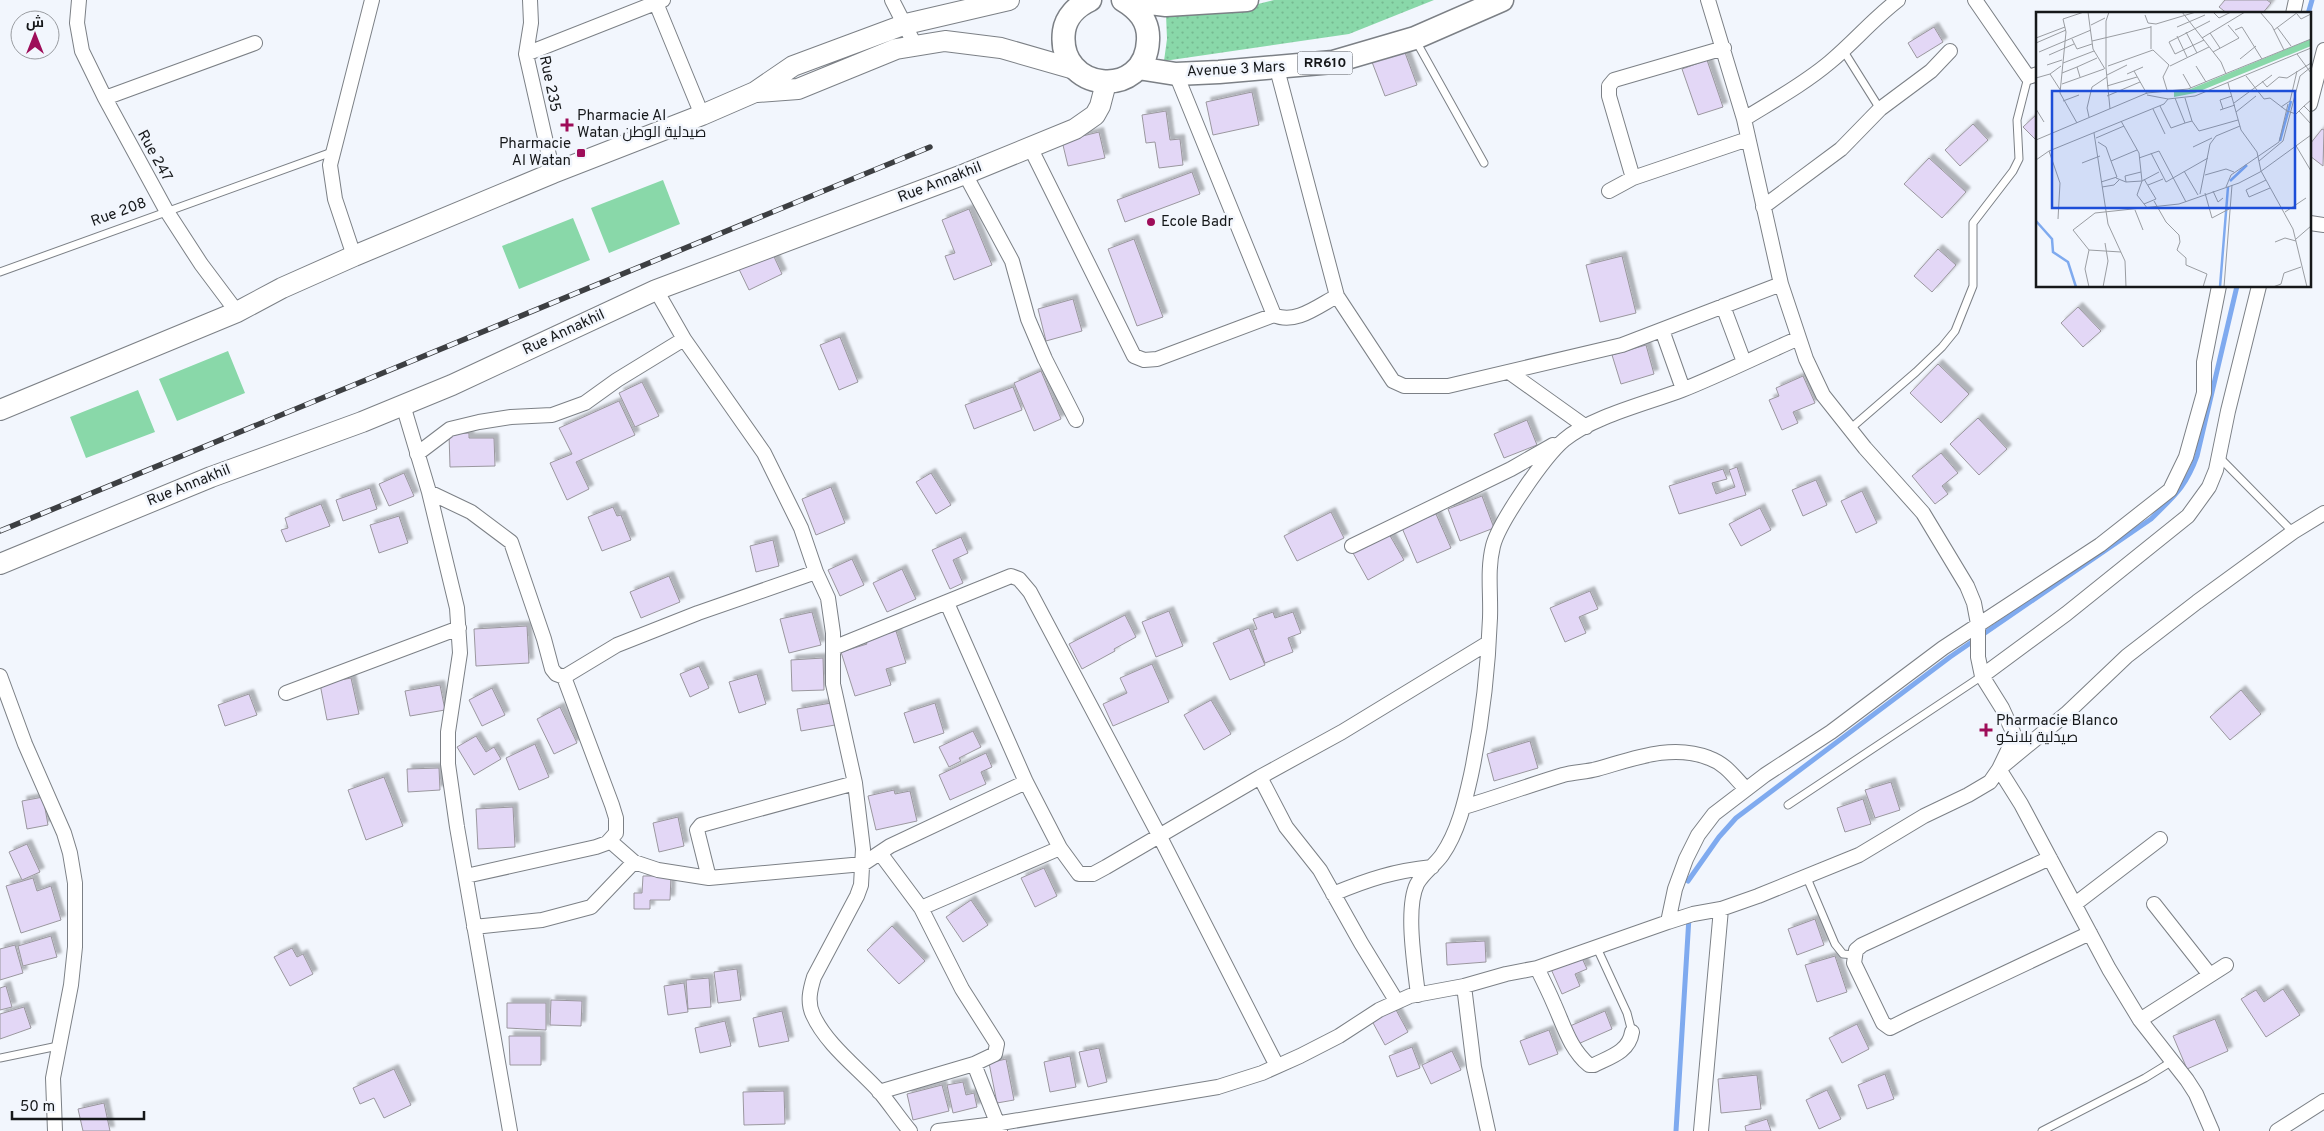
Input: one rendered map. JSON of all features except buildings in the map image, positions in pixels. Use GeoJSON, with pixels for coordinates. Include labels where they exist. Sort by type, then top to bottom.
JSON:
{"type":"FeatureCollection","features":[{"type":"Feature","properties":{"kind":"main road"},"geometry":{"type":"LineString","coordinates":[[0,410],[237,312],[282,288],[354,256],[553,173],[702,115],[755,92],[793,66],[906,24],[1009,0]]}},
{"type":"Feature","properties":{"kind":"main road"},"geometry":{"type":"LineString","coordinates":[[1074,69],[1066,57],[1062,42],[1064,27],[1071,14],[1082,4],[1090,0]]}},
{"type":"Feature","properties":{"kind":"main road"},"geometry":{"type":"LineString","coordinates":[[755,92],[798,89],[851,69],[876,56],[945,41],[1010,50],[1074,69],[1096,82],[1106,83],[1124,78],[1138,68],[1148,47],[1149,35],[1146,24],[1140,14],[1124,0]]}},
{"type":"Feature","properties":{"kind":"main road"},"geometry":{"type":"LineString","coordinates":[[1124,0],[1166,5],[1247,0]]}},
{"type":"Feature","properties":{"kind":"main road","name":"Avenue 3 Mars"},"geometry":{"type":"LineString","coordinates":[[1138,68],[1176,74],[1277,69],[1333,62],[1415,38],[1502,0]]}},
{"type":"Feature","properties":{"kind":"main road","name":"Rue Annakhil"},"geometry":{"type":"LineString","coordinates":[[0,564],[211,477],[362,422],[452,385],[656,290],[965,174],[1087,123],[1100,106],[1106,83]]}},
{"type":"Feature","properties":{"kind":"street","name":"Rue 247"},"geometry":{"type":"LineString","coordinates":[[78,0],[77,23],[82,51],[104,98],[166,210],[201,264],[237,312]]}},
{"type":"Feature","properties":{"kind":"street"},"geometry":{"type":"LineString","coordinates":[[354,256],[336,198],[330,166],[332,152],[367,28],[372,0]]}},
{"type":"Feature","properties":{"kind":"street","name":"Rue 235"},"geometry":{"type":"LineString","coordinates":[[530,0],[531,23],[526,54],[553,173]]}},
{"type":"Feature","properties":{"kind":"street"},"geometry":{"type":"LineString","coordinates":[[892,0],[906,24],[915,46]]}},
{"type":"Feature","properties":{"kind":"street"},"geometry":{"type":"LineString","coordinates":[[938,1131],[998,1127],[1218,1087],[1277,1066],[1339,1036],[1379,1010],[1397,1002],[1418,995],[1538,968],[1668,922],[1693,914],[1721,909],[1807,878],[1859,855],[1924,816],[1968,795],[1990,782],[1999,769],[2011,745],[2013,732],[2002,708],[1982,676],[1978,657],[1978,629],[1974,603],[1968,586],[1924,513],[1850,430],[1823,395],[1806,359],[1781,284],[1744,119],[1708,0]]}},
{"type":"Feature","properties":{"kind":"street"},"geometry":{"type":"LineString","coordinates":[[1744,119],[1802,84],[1843,50],[1866,26],[1898,0]]}},
{"type":"Feature","properties":{"kind":"street"},"geometry":{"type":"LineString","coordinates":[[1975,0],[2033,76]]}},
{"type":"Feature","properties":{"kind":"street"},"geometry":{"type":"LineString","coordinates":[[526,54],[659,2],[702,115]]}},
{"type":"Feature","properties":{"kind":"street"},"geometry":{"type":"LineString","coordinates":[[104,98],[255,42]]}},
{"type":"Feature","properties":{"kind":"street"},"geometry":{"type":"LineString","coordinates":[[1633,178],[1609,96],[1609,86],[1614,80],[1724,48]]}},
{"type":"Feature","properties":{"kind":"street"},"geometry":{"type":"LineString","coordinates":[[2312,96],[2324,50]]}},
{"type":"Feature","properties":{"kind":"street"},"geometry":{"type":"LineString","coordinates":[[1763,207],[1841,149],[1880,109],[1931,71],[1950,51]]}},
{"type":"Feature","properties":{"kind":"street"},"geometry":{"type":"LineString","coordinates":[[1277,69],[1336,296],[1393,382],[1404,386],[1448,386],[1622,345],[1781,284]]}},
{"type":"Feature","properties":{"kind":"street"},"geometry":{"type":"LineString","coordinates":[[1176,74],[1274,315],[1283,319],[1295,318],[1336,296]]}},
{"type":"Feature","properties":{"kind":"street"},"geometry":{"type":"LineString","coordinates":[[1609,191],[1633,178],[1748,139]]}},
{"type":"Feature","properties":{"kind":"street"},"geometry":{"type":"LineString","coordinates":[[1030,147],[1134,356],[1144,360],[1157,359],[1274,315]]}},
{"type":"Feature","properties":{"kind":"street"},"geometry":{"type":"LineString","coordinates":[[965,174],[1012,261],[1028,319],[1045,359],[1076,420]]}},
{"type":"Feature","properties":{"kind":"street"},"geometry":{"type":"LineString","coordinates":[[1668,922],[1675,889],[1686,859],[1698,835],[1714,814],[1746,789],[2100,545],[2170,490],[2186,457],[2204,393],[2204,362],[2219,288]]}},
{"type":"Feature","properties":{"kind":"street"},"geometry":{"type":"LineString","coordinates":[[1982,676],[2036,637],[2188,516],[2208,487],[2216,470],[2238,364],[2258,288]]}},
{"type":"Feature","properties":{"kind":"street"},"geometry":{"type":"LineString","coordinates":[[656,290],[684,339],[764,453],[801,528],[816,572],[828,598],[833,648],[832,684],[855,783],[863,864],[859,890],[814,977],[809,997],[813,1016],[822,1029],[840,1052],[879,1092],[910,1131]]}},
{"type":"Feature","properties":{"kind":"street"},"geometry":{"type":"LineString","coordinates":[[1723,306],[1744,362]]}},
{"type":"Feature","properties":{"kind":"street"},"geometry":{"type":"LineString","coordinates":[[1662,330],[1683,389]]}},
{"type":"Feature","properties":{"kind":"street"},"geometry":{"type":"LineString","coordinates":[[1352,546],[1511,469],[1586,426],[1683,389],[1800,338]]}},
{"type":"Feature","properties":{"kind":"street"},"geometry":{"type":"LineString","coordinates":[[417,454],[450,429],[511,417],[552,415],[585,403],[617,380],[684,339]]}},
{"type":"Feature","properties":{"kind":"street"},"geometry":{"type":"LineString","coordinates":[[1509,372],[1586,426]]}},
{"type":"Feature","properties":{"kind":"street"},"geometry":{"type":"LineString","coordinates":[[403,405],[429,492],[455,599],[460,653],[449,719],[450,780],[510,1131]]}},
{"type":"Feature","properties":{"kind":"street"},"geometry":{"type":"LineString","coordinates":[[1418,995],[1411,936],[1414,899],[1417,885],[1444,853],[1464,807],[1479,735],[1488,643],[1490,566],[1493,544],[1532,478],[1547,457],[1565,438]]}},
{"type":"Feature","properties":{"kind":"street"},"geometry":{"type":"LineString","coordinates":[[429,492],[471,512],[511,542],[544,639],[552,669],[556,674],[564,677],[616,818],[616,833],[610,841],[596,847],[466,876]]}},
{"type":"Feature","properties":{"kind":"street"},"geometry":{"type":"LineString","coordinates":[[1999,769],[2066,714],[2127,656],[2293,532],[2324,512]]}},
{"type":"Feature","properties":{"kind":"street"},"geometry":{"type":"LineString","coordinates":[[564,677],[617,646],[698,613],[816,572]]}},
{"type":"Feature","properties":{"kind":"street"},"geometry":{"type":"LineString","coordinates":[[833,648],[1011,576],[1019,579],[1030,592],[1159,835],[1277,1066]]}},
{"type":"Feature","properties":{"kind":"street"},"geometry":{"type":"LineString","coordinates":[[947,603],[1026,782],[1060,848],[1079,874],[1093,874],[1260,777],[1342,732],[1488,643]]}},
{"type":"Feature","properties":{"kind":"street"},"geometry":{"type":"LineString","coordinates":[[286,693],[458,628]]}},
{"type":"Feature","properties":{"kind":"street"},"geometry":{"type":"LineString","coordinates":[[0,676],[25,744],[61,824],[70,853],[73,873],[76,907],[75,947],[71,985],[53,1078],[55,1131]]}},
{"type":"Feature","properties":{"kind":"street"},"geometry":{"type":"LineString","coordinates":[[1464,807],[1565,774],[1596,769],[1629,758],[1663,752],[1691,753],[1719,762],[1727,767],[1746,789]]}},
{"type":"Feature","properties":{"kind":"street"},"geometry":{"type":"LineString","coordinates":[[1999,769],[2021,804],[2090,933],[2140,1020],[2196,1094],[2212,1131]]}},
{"type":"Feature","properties":{"kind":"street"},"geometry":{"type":"LineString","coordinates":[[1260,777],[1286,827],[1320,870],[1397,1002]]}},
{"type":"Feature","properties":{"kind":"street"},"geometry":{"type":"LineString","coordinates":[[610,841],[634,862],[658,870],[709,878],[863,864],[897,842],[1026,782]]}},
{"type":"Feature","properties":{"kind":"street"},"geometry":{"type":"LineString","coordinates":[[709,878],[697,830],[701,825],[855,783]]}},
{"type":"Feature","properties":{"kind":"street"},"geometry":{"type":"LineString","coordinates":[[2075,904],[2160,839]]}},
{"type":"Feature","properties":{"kind":"street"},"geometry":{"type":"LineString","coordinates":[[921,908],[1060,848]]}},
{"type":"Feature","properties":{"kind":"street"},"geometry":{"type":"LineString","coordinates":[[879,1092],[974,1064],[995,1054],[997,1044],[962,989],[921,908],[880,853]]}},
{"type":"Feature","properties":{"kind":"street"},"geometry":{"type":"LineString","coordinates":[[2050,858],[1862,946],[1854,955],[1854,963],[1883,1023],[1890,1028],[2090,933]]}},
{"type":"Feature","properties":{"kind":"street"},"geometry":{"type":"LineString","coordinates":[[474,927],[542,920],[591,907],[634,862]]}},
{"type":"Feature","properties":{"kind":"street"},"geometry":{"type":"LineString","coordinates":[[1333,894],[1366,880],[1394,872],[1432,867]]}},
{"type":"Feature","properties":{"kind":"street"},"geometry":{"type":"LineString","coordinates":[[2154,904],[2210,975]]}},
{"type":"Feature","properties":{"kind":"street"},"geometry":{"type":"LineString","coordinates":[[1700,1128],[1721,909]]}},
{"type":"Feature","properties":{"kind":"street"},"geometry":{"type":"LineString","coordinates":[[2140,1020],[2226,965]]}},
{"type":"Feature","properties":{"kind":"street"},"geometry":{"type":"LineString","coordinates":[[1538,968],[1554,1002],[1563,1029],[1578,1053],[1589,1065],[1594,1065],[1628,1046],[1632,1032]]}},
{"type":"Feature","properties":{"kind":"street"},"geometry":{"type":"LineString","coordinates":[[1464,986],[1474,1067],[1488,1131]]}},
{"type":"Feature","properties":{"kind":"street"},"geometry":{"type":"LineString","coordinates":[[974,1064],[998,1127]]}},
{"type":"Feature","properties":{"kind":"street"},"geometry":{"type":"LineString","coordinates":[[2277,1131],[2324,1101]]}},
{"type":"Feature","properties":{"kind":"lane"},"geometry":{"type":"LineString","coordinates":[[1415,38],[1484,163]]}},
{"type":"Feature","properties":{"kind":"lane"},"geometry":{"type":"LineString","coordinates":[[1843,50],[1880,109]]}},
{"type":"Feature","properties":{"kind":"lane"},"geometry":{"type":"LineString","coordinates":[[1850,430],[1916,372],[1942,347],[1955,330],[1973,286],[1973,223],[2013,171],[2019,159],[2017,120],[2033,76]]}},
{"type":"Feature","properties":{"kind":"lane","name":"Rue 208"},"geometry":{"type":"LineString","coordinates":[[0,272],[166,210],[332,152]]}},
{"type":"Feature","properties":{"kind":"lane"},"geometry":{"type":"LineString","coordinates":[[2219,457],[2293,532]]}},
{"type":"Feature","properties":{"kind":"lane"},"geometry":{"type":"LineString","coordinates":[[1788,805],[1982,676]]}},
{"type":"Feature","properties":{"kind":"lane"},"geometry":{"type":"LineString","coordinates":[[1807,878],[1835,944],[1843,954],[1854,955]]}},
{"type":"Feature","properties":{"kind":"lane"},"geometry":{"type":"LineString","coordinates":[[1597,948],[1627,1013],[1632,1032]]}},
{"type":"Feature","properties":{"kind":"lane"},"geometry":{"type":"LineString","coordinates":[[0,1058],[58,1046]]}},
{"type":"Feature","properties":{"kind":"lane"},"geometry":{"type":"LineString","coordinates":[[2042,1131],[2145,1078],[2171,1062]]}},
{"type":"Feature","properties":{"kind":"green space"},"geometry":{"type":"Polygon","coordinates":[[[1274,0],[1434,0],[1349,34],[1164,61],[1167,39],[1166,14],[1234,10],[1274,0]]]}},
{"type":"Feature","properties":{"kind":"green space"},"geometry":{"type":"Polygon","coordinates":[[[663,180],[680,224],[609,253],[591,208],[663,180]]]}},
{"type":"Feature","properties":{"kind":"green space"},"geometry":{"type":"Polygon","coordinates":[[[573,218],[590,260],[519,289],[502,246],[573,218]]]}},
{"type":"Feature","properties":{"kind":"green space"},"geometry":{"type":"Polygon","coordinates":[[[228,351],[245,393],[177,421],[159,379],[228,351]]]}},
{"type":"Feature","properties":{"kind":"green space"},"geometry":{"type":"Polygon","coordinates":[[[138,390],[155,432],[86,458],[70,417],[138,390]]]}},
{"type":"Feature","properties":{"kind":"waterway"},"geometry":{"type":"LineString","coordinates":[[2309,12],[2312,0]]}},
{"type":"Feature","properties":{"kind":"waterway"},"geometry":{"type":"LineString","coordinates":[[1688,881],[1719,837],[1736,818],[1950,657],[2151,519],[2173,497],[2184,483],[2197,456],[2237,288]]}},
{"type":"Feature","properties":{"kind":"waterway"},"geometry":{"type":"LineString","coordinates":[[1676,1131],[1689,917]]}},
{"type":"Feature","properties":{"kind":"railway"},"geometry":{"type":"LineString","coordinates":[[0,531],[930,147]]}},
{"type":"Feature","properties":{"kind":"place","name":"Pharmacie Al Watan صيدلية الوطن"},"geometry":{"type":"Point","coordinates":[567,125]}},
{"type":"Feature","properties":{"kind":"place","name":"Pharmacie Al Watan"},"geometry":{"type":"Point","coordinates":[581,153]}},
{"type":"Feature","properties":{"kind":"place","name":"Ecole Badr"},"geometry":{"type":"Point","coordinates":[1151,222]}},
{"type":"Feature","properties":{"kind":"place","name":"Pharmacie Blanco صيدلية بلانكو"},"geometry":{"type":"Point","coordinates":[1986,730]}}]}
